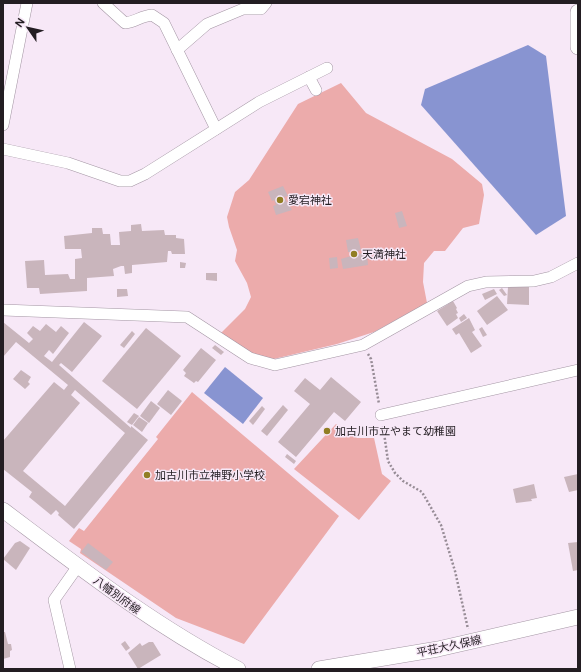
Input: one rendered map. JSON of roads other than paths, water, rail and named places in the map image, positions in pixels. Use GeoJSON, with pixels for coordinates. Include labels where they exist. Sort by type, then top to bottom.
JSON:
{"type":"FeatureCollection","features":[{"type":"Feature","properties":{"kind":"main road"},"geometry":{"type":"LineString","coordinates":[[578,12],[578,47]]}},
{"type":"Feature","properties":{"kind":"main road","name":"八幡別府線"},"geometry":{"type":"LineString","coordinates":[[3,510],[150,618],[201,650],[238,669]]}},
{"type":"Feature","properties":{"kind":"main road","name":"平荘大久保線"},"geometry":{"type":"LineString","coordinates":[[319,669],[438,649],[578,617]]}},
{"type":"Feature","properties":{"kind":"street"},"geometry":{"type":"LineString","coordinates":[[3,126],[27,3]]}},
{"type":"Feature","properties":{"kind":"street"},"geometry":{"type":"LineString","coordinates":[[103,3],[125,23],[134,22],[142,16],[152,15],[164,23],[216,129]]}},
{"type":"Feature","properties":{"kind":"street"},"geometry":{"type":"LineString","coordinates":[[177,50],[207,24],[243,9],[260,9],[266,3]]}},
{"type":"Feature","properties":{"kind":"street"},"geometry":{"type":"LineString","coordinates":[[3,149],[68,163],[120,181],[130,181],[259,102],[327,68]]}},
{"type":"Feature","properties":{"kind":"street"},"geometry":{"type":"LineString","coordinates":[[309,78],[316,90]]}},
{"type":"Feature","properties":{"kind":"street"},"geometry":{"type":"LineString","coordinates":[[3,310],[187,317],[250,358],[275,365],[363,345],[468,286],[486,282],[534,281],[551,277],[578,262]]}},
{"type":"Feature","properties":{"kind":"street"},"geometry":{"type":"LineString","coordinates":[[381,415],[578,370]]}},
{"type":"Feature","properties":{"kind":"street"},"geometry":{"type":"LineString","coordinates":[[70,669],[54,600],[78,566]]}},
{"type":"Feature","properties":{"kind":"water"},"geometry":{"type":"Polygon","coordinates":[[[528,45],[546,56],[566,216],[536,235],[421,105],[425,89],[528,45]]]}},
{"type":"Feature","properties":{"kind":"water"},"geometry":{"type":"Polygon","coordinates":[[[225,367],[263,398],[243,424],[204,393],[225,367]]]}},
{"type":"Feature","properties":{"kind":"place","name":"愛宕神社"},"geometry":{"type":"Point","coordinates":[280,200]}},
{"type":"Feature","properties":{"kind":"place","name":"天満神社"},"geometry":{"type":"Point","coordinates":[354,254]}},
{"type":"Feature","properties":{"kind":"place","name":"加古川市立やまて幼稚園"},"geometry":{"type":"Point","coordinates":[327,431]}},
{"type":"Feature","properties":{"kind":"place","name":"加古川市立神野小学校"},"geometry":{"type":"Point","coordinates":[147,475]}}]}
